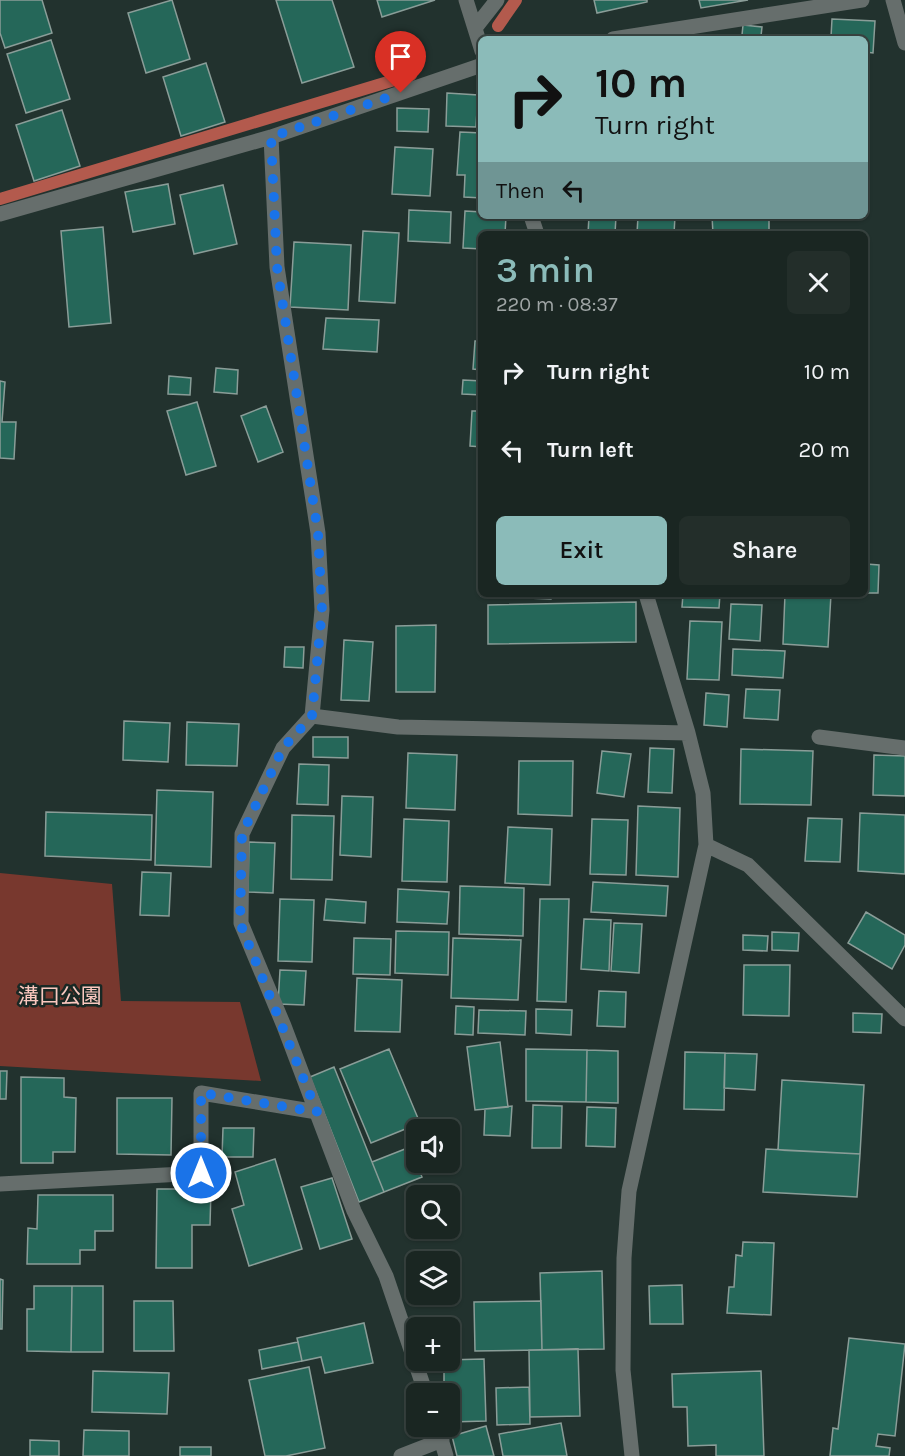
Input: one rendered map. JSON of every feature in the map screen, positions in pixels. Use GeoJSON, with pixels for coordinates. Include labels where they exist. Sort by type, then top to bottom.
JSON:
{"type":"FeatureCollection","features":[{"type":"Feature","properties":{"kind":"street"},"geometry":{"type":"LineString","coordinates":[[466,0],[478,38]]}},
{"type":"Feature","properties":{"kind":"street"},"geometry":{"type":"LineString","coordinates":[[475,28],[497,0]]}},
{"type":"Feature","properties":{"kind":"street"},"geometry":{"type":"LineString","coordinates":[[632,36],[862,0]]}},
{"type":"Feature","properties":{"kind":"street"},"geometry":{"type":"LineString","coordinates":[[893,0],[905,43]]}},
{"type":"Feature","properties":{"kind":"street"},"geometry":{"type":"LineString","coordinates":[[0,214],[271,137],[478,65]]}},
{"type":"Feature","properties":{"kind":"street"},"geometry":{"type":"LineString","coordinates":[[271,137],[277,267],[318,533],[322,610],[312,716],[283,748],[242,834],[240,923],[317,1112],[354,1211],[386,1276],[422,1383]]}},
{"type":"Feature","properties":{"kind":"street"},"geometry":{"type":"LineString","coordinates":[[632,1456],[623,1370],[624,1258],[630,1191],[706,845],[703,793],[688,733],[647,597]]}},
{"type":"Feature","properties":{"kind":"street"},"geometry":{"type":"LineString","coordinates":[[312,716],[398,727],[688,733]]}},
{"type":"Feature","properties":{"kind":"street"},"geometry":{"type":"LineString","coordinates":[[819,737],[905,748]]}},
{"type":"Feature","properties":{"kind":"street"},"geometry":{"type":"LineString","coordinates":[[706,845],[748,865],[905,1019]]}},
{"type":"Feature","properties":{"kind":"street"},"geometry":{"type":"LineString","coordinates":[[0,1184],[201,1173],[201,1093],[317,1112]]}},
{"type":"Feature","properties":{"kind":"street"},"geometry":{"type":"LineString","coordinates":[[401,1456],[432,1437]]}},
{"type":"Feature","properties":{"kind":"street"},"geometry":{"type":"LineString","coordinates":[[440,1437],[446,1456]]}},
{"type":"Feature","properties":{"kind":"green space","name":"溝口公園"},"geometry":{"type":"Polygon","coordinates":[[[0,873],[112,884],[121,1001],[240,1002],[261,1081],[0,1066],[0,873]]]}},
{"type":"Feature","properties":{"kind":"building"},"geometry":{"type":"Polygon","coordinates":[[[0,0],[42,0],[52,33],[5,48],[0,33],[0,0]]]}},
{"type":"Feature","properties":{"kind":"building"},"geometry":{"type":"Polygon","coordinates":[[[172,0],[190,59],[146,73],[128,13],[172,0]]]}},
{"type":"Feature","properties":{"kind":"building"},"geometry":{"type":"Polygon","coordinates":[[[276,0],[332,0],[354,67],[302,83],[276,0]]]}},
{"type":"Feature","properties":{"kind":"building"},"geometry":{"type":"Polygon","coordinates":[[[377,0],[435,0],[382,17],[377,0]]]}},
{"type":"Feature","properties":{"kind":"building"},"geometry":{"type":"Polygon","coordinates":[[[594,0],[647,0],[647,2],[597,13],[594,0]]]}},
{"type":"Feature","properties":{"kind":"building"},"geometry":{"type":"Polygon","coordinates":[[[699,0],[748,0],[701,8],[699,0]]]}},
{"type":"Feature","properties":{"kind":"building"},"geometry":{"type":"Polygon","coordinates":[[[832,19],[875,21],[873,53],[868,52],[868,36],[831,36],[832,19]]]}},
{"type":"Feature","properties":{"kind":"building"},"geometry":{"type":"Polygon","coordinates":[[[743,25],[762,27],[761,36],[742,35],[743,25]]]}},
{"type":"Feature","properties":{"kind":"building"},"geometry":{"type":"Polygon","coordinates":[[[51,40],[70,99],[26,113],[7,54],[51,40]]]}},
{"type":"Feature","properties":{"kind":"building"},"geometry":{"type":"Polygon","coordinates":[[[206,63],[225,122],[181,136],[163,77],[206,63]]]}},
{"type":"Feature","properties":{"kind":"building"},"geometry":{"type":"Polygon","coordinates":[[[447,93],[478,95],[476,127],[446,126],[447,93]]]}},
{"type":"Feature","properties":{"kind":"building"},"geometry":{"type":"Polygon","coordinates":[[[397,108],[429,109],[428,132],[397,131],[397,108]]]}},
{"type":"Feature","properties":{"kind":"building"},"geometry":{"type":"Polygon","coordinates":[[[62,110],[80,166],[34,181],[16,125],[62,110]]]}},
{"type":"Feature","properties":{"kind":"building"},"geometry":{"type":"Polygon","coordinates":[[[460,132],[478,133],[478,198],[464,197],[465,175],[457,175],[460,132]]]}},
{"type":"Feature","properties":{"kind":"building"},"geometry":{"type":"Polygon","coordinates":[[[395,147],[433,149],[430,196],[392,194],[395,147]]]}},
{"type":"Feature","properties":{"kind":"building"},"geometry":{"type":"Polygon","coordinates":[[[168,184],[175,224],[133,232],[125,192],[168,184]]]}},
{"type":"Feature","properties":{"kind":"building"},"geometry":{"type":"Polygon","coordinates":[[[223,185],[237,244],[194,254],[180,195],[223,185]]]}},
{"type":"Feature","properties":{"kind":"building"},"geometry":{"type":"Polygon","coordinates":[[[409,210],[451,212],[450,243],[408,241],[409,210]]]}},
{"type":"Feature","properties":{"kind":"building"},"geometry":{"type":"Polygon","coordinates":[[[465,211],[478,212],[478,219],[506,219],[505,231],[478,231],[478,249],[463,248],[465,211]]]}},
{"type":"Feature","properties":{"kind":"building"},"geometry":{"type":"Polygon","coordinates":[[[589,219],[616,219],[615,231],[588,231],[589,219]]]}},
{"type":"Feature","properties":{"kind":"building"},"geometry":{"type":"Polygon","coordinates":[[[638,219],[675,219],[674,231],[637,231],[638,219]]]}},
{"type":"Feature","properties":{"kind":"building"},"geometry":{"type":"Polygon","coordinates":[[[712,219],[769,219],[769,231],[713,231],[712,219]]]}},
{"type":"Feature","properties":{"kind":"building"},"geometry":{"type":"Polygon","coordinates":[[[103,227],[111,323],[69,327],[61,231],[103,227]]]}},
{"type":"Feature","properties":{"kind":"building"},"geometry":{"type":"Polygon","coordinates":[[[363,231],[399,233],[395,303],[359,301],[363,231]]]}},
{"type":"Feature","properties":{"kind":"building"},"geometry":{"type":"Polygon","coordinates":[[[294,242],[351,245],[348,310],[290,307],[294,242]]]}},
{"type":"Feature","properties":{"kind":"building"},"geometry":{"type":"Polygon","coordinates":[[[326,318],[379,320],[377,352],[323,349],[326,318]]]}},
{"type":"Feature","properties":{"kind":"building"},"geometry":{"type":"Polygon","coordinates":[[[475,341],[478,341],[478,370],[473,369],[475,341]]]}},
{"type":"Feature","properties":{"kind":"building"},"geometry":{"type":"Polygon","coordinates":[[[216,368],[238,370],[237,394],[214,392],[216,368]]]}},
{"type":"Feature","properties":{"kind":"building"},"geometry":{"type":"Polygon","coordinates":[[[169,376],[191,378],[190,395],[168,394],[169,376]]]}},
{"type":"Feature","properties":{"kind":"building"},"geometry":{"type":"Polygon","coordinates":[[[463,380],[478,381],[478,395],[462,394],[463,380]]]}},
{"type":"Feature","properties":{"kind":"building"},"geometry":{"type":"Polygon","coordinates":[[[0,381],[5,382],[2,422],[16,422],[14,459],[0,458],[0,381]]]}},
{"type":"Feature","properties":{"kind":"building"},"geometry":{"type":"Polygon","coordinates":[[[197,402],[216,466],[186,475],[167,411],[197,402]]]}},
{"type":"Feature","properties":{"kind":"building"},"geometry":{"type":"Polygon","coordinates":[[[266,406],[283,452],[258,462],[241,416],[266,406]]]}},
{"type":"Feature","properties":{"kind":"building"},"geometry":{"type":"Polygon","coordinates":[[[472,411],[478,411],[478,447],[470,446],[472,411]]]}},
{"type":"Feature","properties":{"kind":"building"},"geometry":{"type":"Polygon","coordinates":[[[868,564],[879,565],[878,593],[868,593],[868,564]]]}},
{"type":"Feature","properties":{"kind":"building"},"geometry":{"type":"Polygon","coordinates":[[[504,597],[551,597],[551,599],[504,597]]]}},
{"type":"Feature","properties":{"kind":"building"},"geometry":{"type":"Polygon","coordinates":[[[683,597],[720,597],[719,608],[682,607],[683,597]]]}},
{"type":"Feature","properties":{"kind":"building"},"geometry":{"type":"Polygon","coordinates":[[[785,597],[831,597],[828,647],[783,644],[785,597]]]}},
{"type":"Feature","properties":{"kind":"building"},"geometry":{"type":"Polygon","coordinates":[[[636,602],[636,642],[488,644],[488,605],[636,602]]]}},
{"type":"Feature","properties":{"kind":"building"},"geometry":{"type":"Polygon","coordinates":[[[731,604],[762,605],[760,641],[729,639],[731,604]]]}},
{"type":"Feature","properties":{"kind":"building"},"geometry":{"type":"Polygon","coordinates":[[[690,621],[722,622],[719,680],[687,679],[690,621]]]}},
{"type":"Feature","properties":{"kind":"building"},"geometry":{"type":"Polygon","coordinates":[[[436,625],[435,692],[396,692],[396,626],[436,625]]]}},
{"type":"Feature","properties":{"kind":"building"},"geometry":{"type":"Polygon","coordinates":[[[344,640],[373,642],[369,701],[341,700],[344,640]]]}},
{"type":"Feature","properties":{"kind":"building"},"geometry":{"type":"Polygon","coordinates":[[[285,647],[304,647],[303,668],[284,667],[285,647]]]}},
{"type":"Feature","properties":{"kind":"building"},"geometry":{"type":"Polygon","coordinates":[[[733,649],[785,651],[783,678],[732,675],[733,649]]]}},
{"type":"Feature","properties":{"kind":"building"},"geometry":{"type":"Polygon","coordinates":[[[746,689],[780,690],[778,720],[744,718],[746,689]]]}},
{"type":"Feature","properties":{"kind":"building"},"geometry":{"type":"Polygon","coordinates":[[[706,693],[729,695],[727,727],[704,725],[706,693]]]}},
{"type":"Feature","properties":{"kind":"building"},"geometry":{"type":"Polygon","coordinates":[[[124,721],[170,723],[168,762],[123,760],[124,721]]]}},
{"type":"Feature","properties":{"kind":"building"},"geometry":{"type":"Polygon","coordinates":[[[187,722],[239,724],[237,766],[186,765],[187,722]]]}},
{"type":"Feature","properties":{"kind":"building"},"geometry":{"type":"Polygon","coordinates":[[[313,737],[348,737],[348,758],[313,757],[313,737]]]}},
{"type":"Feature","properties":{"kind":"building"},"geometry":{"type":"Polygon","coordinates":[[[650,748],[674,749],[672,793],[648,792],[650,748]]]}},
{"type":"Feature","properties":{"kind":"building"},"geometry":{"type":"Polygon","coordinates":[[[741,749],[813,751],[811,805],[740,804],[741,749]]]}},
{"type":"Feature","properties":{"kind":"building"},"geometry":{"type":"Polygon","coordinates":[[[602,751],[631,754],[624,797],[597,793],[602,751]]]}},
{"type":"Feature","properties":{"kind":"building"},"geometry":{"type":"Polygon","coordinates":[[[408,753],[457,755],[455,810],[406,808],[408,753]]]}},
{"type":"Feature","properties":{"kind":"building"},"geometry":{"type":"Polygon","coordinates":[[[874,755],[905,756],[905,796],[873,795],[874,755]]]}},
{"type":"Feature","properties":{"kind":"building"},"geometry":{"type":"Polygon","coordinates":[[[519,761],[573,761],[572,816],[518,814],[519,761]]]}},
{"type":"Feature","properties":{"kind":"building"},"geometry":{"type":"Polygon","coordinates":[[[299,764],[329,765],[328,805],[297,804],[299,764]]]}},
{"type":"Feature","properties":{"kind":"building"},"geometry":{"type":"Polygon","coordinates":[[[157,790],[213,792],[211,867],[155,865],[157,790]]]}},
{"type":"Feature","properties":{"kind":"building"},"geometry":{"type":"Polygon","coordinates":[[[342,796],[373,797],[371,857],[340,855],[342,796]]]}},
{"type":"Feature","properties":{"kind":"building"},"geometry":{"type":"Polygon","coordinates":[[[638,806],[680,808],[678,877],[636,875],[638,806]]]}},
{"type":"Feature","properties":{"kind":"building"},"geometry":{"type":"Polygon","coordinates":[[[46,812],[152,815],[151,860],[45,856],[46,812]]]}},
{"type":"Feature","properties":{"kind":"building"},"geometry":{"type":"Polygon","coordinates":[[[860,813],[905,815],[905,874],[858,871],[860,813]]]}},
{"type":"Feature","properties":{"kind":"building"},"geometry":{"type":"Polygon","coordinates":[[[292,815],[334,816],[332,880],[291,879],[292,815]]]}},
{"type":"Feature","properties":{"kind":"building"},"geometry":{"type":"Polygon","coordinates":[[[808,818],[842,819],[840,862],[805,861],[808,818]]]}},
{"type":"Feature","properties":{"kind":"building"},"geometry":{"type":"Polygon","coordinates":[[[404,819],[449,821],[447,882],[402,881],[404,819]]]}},
{"type":"Feature","properties":{"kind":"building"},"geometry":{"type":"Polygon","coordinates":[[[592,819],[628,820],[626,875],[590,874],[592,819]]]}},
{"type":"Feature","properties":{"kind":"building"},"geometry":{"type":"Polygon","coordinates":[[[508,827],[552,829],[550,885],[505,883],[508,827]]]}},
{"type":"Feature","properties":{"kind":"building"},"geometry":{"type":"Polygon","coordinates":[[[249,842],[275,843],[273,893],[248,892],[249,842]]]}},
{"type":"Feature","properties":{"kind":"building"},"geometry":{"type":"Polygon","coordinates":[[[142,872],[171,873],[169,916],[140,915],[142,872]]]}},
{"type":"Feature","properties":{"kind":"building"},"geometry":{"type":"Polygon","coordinates":[[[593,882],[668,886],[666,916],[591,912],[593,882]]]}},
{"type":"Feature","properties":{"kind":"building"},"geometry":{"type":"Polygon","coordinates":[[[460,886],[524,888],[523,936],[459,934],[460,886]]]}},
{"type":"Feature","properties":{"kind":"building"},"geometry":{"type":"Polygon","coordinates":[[[398,889],[449,892],[447,924],[397,922],[398,889]]]}},
{"type":"Feature","properties":{"kind":"building"},"geometry":{"type":"Polygon","coordinates":[[[280,899],[314,900],[312,962],[278,961],[280,899]]]}},
{"type":"Feature","properties":{"kind":"building"},"geometry":{"type":"Polygon","coordinates":[[[326,899],[366,902],[365,923],[324,920],[326,899]]]}},
{"type":"Feature","properties":{"kind":"building"},"geometry":{"type":"Polygon","coordinates":[[[540,899],[569,899],[566,1002],[537,1001],[540,899]]]}},
{"type":"Feature","properties":{"kind":"building"},"geometry":{"type":"Polygon","coordinates":[[[866,912],[905,935],[905,945],[892,969],[848,943],[866,912]]]}},
{"type":"Feature","properties":{"kind":"building"},"geometry":{"type":"Polygon","coordinates":[[[584,919],[611,920],[609,971],[581,969],[584,919]]]}},
{"type":"Feature","properties":{"kind":"building"},"geometry":{"type":"Polygon","coordinates":[[[614,923],[642,924],[639,973],[611,971],[614,923]]]}},
{"type":"Feature","properties":{"kind":"building"},"geometry":{"type":"Polygon","coordinates":[[[396,931],[449,932],[448,975],[395,973],[396,931]]]}},
{"type":"Feature","properties":{"kind":"building"},"geometry":{"type":"Polygon","coordinates":[[[772,932],[799,933],[798,951],[772,950],[772,932]]]}},
{"type":"Feature","properties":{"kind":"building"},"geometry":{"type":"Polygon","coordinates":[[[743,935],[768,936],[767,951],[743,950],[743,935]]]}},
{"type":"Feature","properties":{"kind":"building"},"geometry":{"type":"Polygon","coordinates":[[[354,938],[391,939],[390,975],[353,974],[354,938]]]}},
{"type":"Feature","properties":{"kind":"building"},"geometry":{"type":"Polygon","coordinates":[[[453,938],[521,940],[518,1000],[451,998],[453,938]]]}},
{"type":"Feature","properties":{"kind":"building"},"geometry":{"type":"Polygon","coordinates":[[[744,965],[790,965],[789,1016],[743,1015],[744,965]]]}},
{"type":"Feature","properties":{"kind":"building"},"geometry":{"type":"Polygon","coordinates":[[[280,970],[306,971],[304,1005],[278,1004],[280,970]]]}},
{"type":"Feature","properties":{"kind":"building"},"geometry":{"type":"Polygon","coordinates":[[[357,978],[402,980],[400,1032],[355,1031],[357,978]]]}},
{"type":"Feature","properties":{"kind":"building"},"geometry":{"type":"Polygon","coordinates":[[[599,991],[626,992],[625,1027],[597,1026],[599,991]]]}},
{"type":"Feature","properties":{"kind":"building"},"geometry":{"type":"Polygon","coordinates":[[[456,1006],[474,1007],[473,1035],[455,1034],[456,1006]]]}},
{"type":"Feature","properties":{"kind":"building"},"geometry":{"type":"Polygon","coordinates":[[[536,1009],[572,1010],[571,1035],[536,1033],[536,1009]]]}},
{"type":"Feature","properties":{"kind":"building"},"geometry":{"type":"Polygon","coordinates":[[[479,1010],[526,1011],[525,1035],[478,1033],[479,1010]]]}},
{"type":"Feature","properties":{"kind":"building"},"geometry":{"type":"Polygon","coordinates":[[[853,1013],[882,1014],[881,1033],[853,1032],[853,1013]]]}},
{"type":"Feature","properties":{"kind":"building"},"geometry":{"type":"Polygon","coordinates":[[[500,1042],[508,1107],[475,1110],[467,1047],[500,1042]]]}},
{"type":"Feature","properties":{"kind":"building"},"geometry":{"type":"Polygon","coordinates":[[[389,1049],[418,1119],[406,1119],[406,1129],[371,1143],[340,1069],[389,1049]]]}},
{"type":"Feature","properties":{"kind":"building"},"geometry":{"type":"Polygon","coordinates":[[[526,1049],[587,1050],[586,1102],[526,1101],[526,1049]]]}},
{"type":"Feature","properties":{"kind":"building"},"geometry":{"type":"Polygon","coordinates":[[[587,1050],[618,1051],[618,1103],[586,1102],[587,1050]]]}},
{"type":"Feature","properties":{"kind":"building"},"geometry":{"type":"Polygon","coordinates":[[[685,1052],[725,1053],[724,1110],[684,1109],[685,1052]]]}},
{"type":"Feature","properties":{"kind":"building"},"geometry":{"type":"Polygon","coordinates":[[[725,1053],[757,1054],[755,1090],[724,1088],[725,1053]]]}},
{"type":"Feature","properties":{"kind":"building"},"geometry":{"type":"Polygon","coordinates":[[[334,1067],[384,1192],[359,1202],[310,1077],[334,1067]]]}},
{"type":"Feature","properties":{"kind":"building"},"geometry":{"type":"Polygon","coordinates":[[[0,1071],[7,1071],[6,1099],[0,1099],[0,1071]]]}},
{"type":"Feature","properties":{"kind":"building"},"geometry":{"type":"Polygon","coordinates":[[[21,1077],[64,1078],[64,1097],[76,1098],[75,1152],[53,1152],[53,1163],[21,1163],[21,1077]]]}},
{"type":"Feature","properties":{"kind":"building"},"geometry":{"type":"Polygon","coordinates":[[[782,1080],[864,1085],[860,1154],[778,1150],[782,1080]]]}},
{"type":"Feature","properties":{"kind":"building"},"geometry":{"type":"Polygon","coordinates":[[[117,1098],[172,1098],[171,1155],[117,1154],[117,1098]]]}},
{"type":"Feature","properties":{"kind":"building"},"geometry":{"type":"Polygon","coordinates":[[[533,1105],[562,1106],[561,1148],[532,1148],[533,1105]]]}},
{"type":"Feature","properties":{"kind":"building"},"geometry":{"type":"Polygon","coordinates":[[[512,1106],[510,1136],[484,1135],[485,1109],[512,1106]]]}},
{"type":"Feature","properties":{"kind":"building"},"geometry":{"type":"Polygon","coordinates":[[[587,1107],[616,1108],[615,1147],[586,1146],[587,1107]]]}},
{"type":"Feature","properties":{"kind":"building"},"geometry":{"type":"Polygon","coordinates":[[[223,1128],[254,1128],[253,1157],[222,1157],[223,1128]]]}},
{"type":"Feature","properties":{"kind":"building"},"geometry":{"type":"Polygon","coordinates":[[[406,1149],[406,1173],[420,1173],[422,1177],[384,1192],[372,1162],[406,1149]]]}},
{"type":"Feature","properties":{"kind":"building"},"geometry":{"type":"Polygon","coordinates":[[[766,1149],[860,1154],[857,1197],[763,1192],[766,1149]]]}},
{"type":"Feature","properties":{"kind":"building"},"geometry":{"type":"Polygon","coordinates":[[[275,1159],[302,1249],[249,1266],[232,1209],[244,1205],[235,1172],[275,1159]]]}},
{"type":"Feature","properties":{"kind":"building"},"geometry":{"type":"Polygon","coordinates":[[[332,1178],[352,1239],[320,1249],[301,1187],[332,1178]]]}},
{"type":"Feature","properties":{"kind":"building"},"geometry":{"type":"Polygon","coordinates":[[[157,1189],[211,1189],[210,1225],[192,1225],[192,1268],[156,1268],[157,1189]]]}},
{"type":"Feature","properties":{"kind":"building"},"geometry":{"type":"Polygon","coordinates":[[[38,1195],[113,1195],[113,1231],[95,1231],[95,1250],[80,1250],[80,1264],[27,1264],[28,1228],[37,1229],[38,1195]]]}},
{"type":"Feature","properties":{"kind":"building"},"geometry":{"type":"Polygon","coordinates":[[[743,1242],[774,1243],[771,1315],[727,1313],[729,1287],[734,1287],[736,1255],[742,1256],[743,1242]]]}},
{"type":"Feature","properties":{"kind":"building"},"geometry":{"type":"Polygon","coordinates":[[[602,1271],[604,1349],[542,1350],[540,1273],[602,1271]]]}},
{"type":"Feature","properties":{"kind":"building"},"geometry":{"type":"Polygon","coordinates":[[[0,1279],[3,1280],[2,1329],[0,1329],[0,1279]]]}},
{"type":"Feature","properties":{"kind":"building"},"geometry":{"type":"Polygon","coordinates":[[[682,1285],[683,1324],[650,1324],[649,1286],[682,1285]]]}},
{"type":"Feature","properties":{"kind":"building"},"geometry":{"type":"Polygon","coordinates":[[[34,1286],[72,1286],[71,1352],[27,1351],[27,1309],[34,1309],[34,1286]]]}},
{"type":"Feature","properties":{"kind":"building"},"geometry":{"type":"Polygon","coordinates":[[[72,1286],[103,1286],[103,1352],[71,1352],[72,1286]]]}},
{"type":"Feature","properties":{"kind":"building"},"geometry":{"type":"Polygon","coordinates":[[[134,1301],[173,1301],[174,1351],[134,1351],[134,1301]]]}},
{"type":"Feature","properties":{"kind":"building"},"geometry":{"type":"Polygon","coordinates":[[[541,1301],[542,1350],[475,1351],[474,1302],[541,1301]]]}},
{"type":"Feature","properties":{"kind":"building"},"geometry":{"type":"Polygon","coordinates":[[[364,1323],[373,1363],[325,1373],[321,1357],[302,1361],[297,1338],[364,1323]]]}},
{"type":"Feature","properties":{"kind":"building"},"geometry":{"type":"Polygon","coordinates":[[[849,1338],[905,1344],[895,1436],[878,1434],[876,1446],[890,1448],[889,1456],[830,1456],[833,1428],[838,1429],[849,1338]]]}},
{"type":"Feature","properties":{"kind":"building"},"geometry":{"type":"Polygon","coordinates":[[[298,1342],[302,1361],[262,1369],[259,1350],[298,1342]]]}},
{"type":"Feature","properties":{"kind":"building"},"geometry":{"type":"Polygon","coordinates":[[[578,1349],[580,1416],[530,1417],[529,1350],[578,1349]]]}},
{"type":"Feature","properties":{"kind":"building"},"geometry":{"type":"Polygon","coordinates":[[[484,1359],[486,1421],[460,1422],[460,1383],[444,1383],[444,1371],[460,1371],[460,1360],[484,1359]]]}},
{"type":"Feature","properties":{"kind":"building"},"geometry":{"type":"Polygon","coordinates":[[[309,1367],[325,1448],[286,1456],[265,1456],[249,1380],[309,1367]]]}},
{"type":"Feature","properties":{"kind":"building"},"geometry":{"type":"Polygon","coordinates":[[[93,1371],[169,1373],[167,1414],[92,1412],[93,1371]]]}},
{"type":"Feature","properties":{"kind":"building"},"geometry":{"type":"Polygon","coordinates":[[[761,1371],[764,1456],[716,1456],[716,1445],[688,1446],[687,1407],[673,1407],[672,1374],[761,1371]]]}},
{"type":"Feature","properties":{"kind":"building"},"geometry":{"type":"Polygon","coordinates":[[[529,1387],[530,1424],[497,1425],[496,1388],[529,1387]]]}},
{"type":"Feature","properties":{"kind":"building"},"geometry":{"type":"Polygon","coordinates":[[[561,1423],[567,1456],[503,1456],[499,1434],[561,1423]]]}},
{"type":"Feature","properties":{"kind":"building"},"geometry":{"type":"Polygon","coordinates":[[[486,1426],[494,1456],[457,1456],[452,1437],[460,1437],[460,1434],[486,1426]]]}},
{"type":"Feature","properties":{"kind":"building"},"geometry":{"type":"Polygon","coordinates":[[[84,1430],[129,1431],[129,1456],[83,1456],[84,1430]]]}},
{"type":"Feature","properties":{"kind":"building"},"geometry":{"type":"Polygon","coordinates":[[[30,1440],[59,1441],[59,1456],[30,1456],[30,1440]]]}},
{"type":"Feature","properties":{"kind":"building"},"geometry":{"type":"Polygon","coordinates":[[[180,1447],[211,1447],[211,1456],[180,1456],[180,1447]]]}},
{"type":"Feature","properties":{"kind":"waterway"},"geometry":{"type":"LineString","coordinates":[[498,26],[516,0]]}},
{"type":"Feature","properties":{"kind":"waterway"},"geometry":{"type":"LineString","coordinates":[[0,199],[411,75]]}},
{"type":"Feature","properties":{"kind":"route"},"geometry":{"type":"LineString","coordinates":[[201,1173],[201,1093],[317,1112],[284,1026],[240,923],[242,834],[283,748],[312,716],[322,610],[318,533],[296,376],[277,267],[271,137],[401,93]]}}]}
